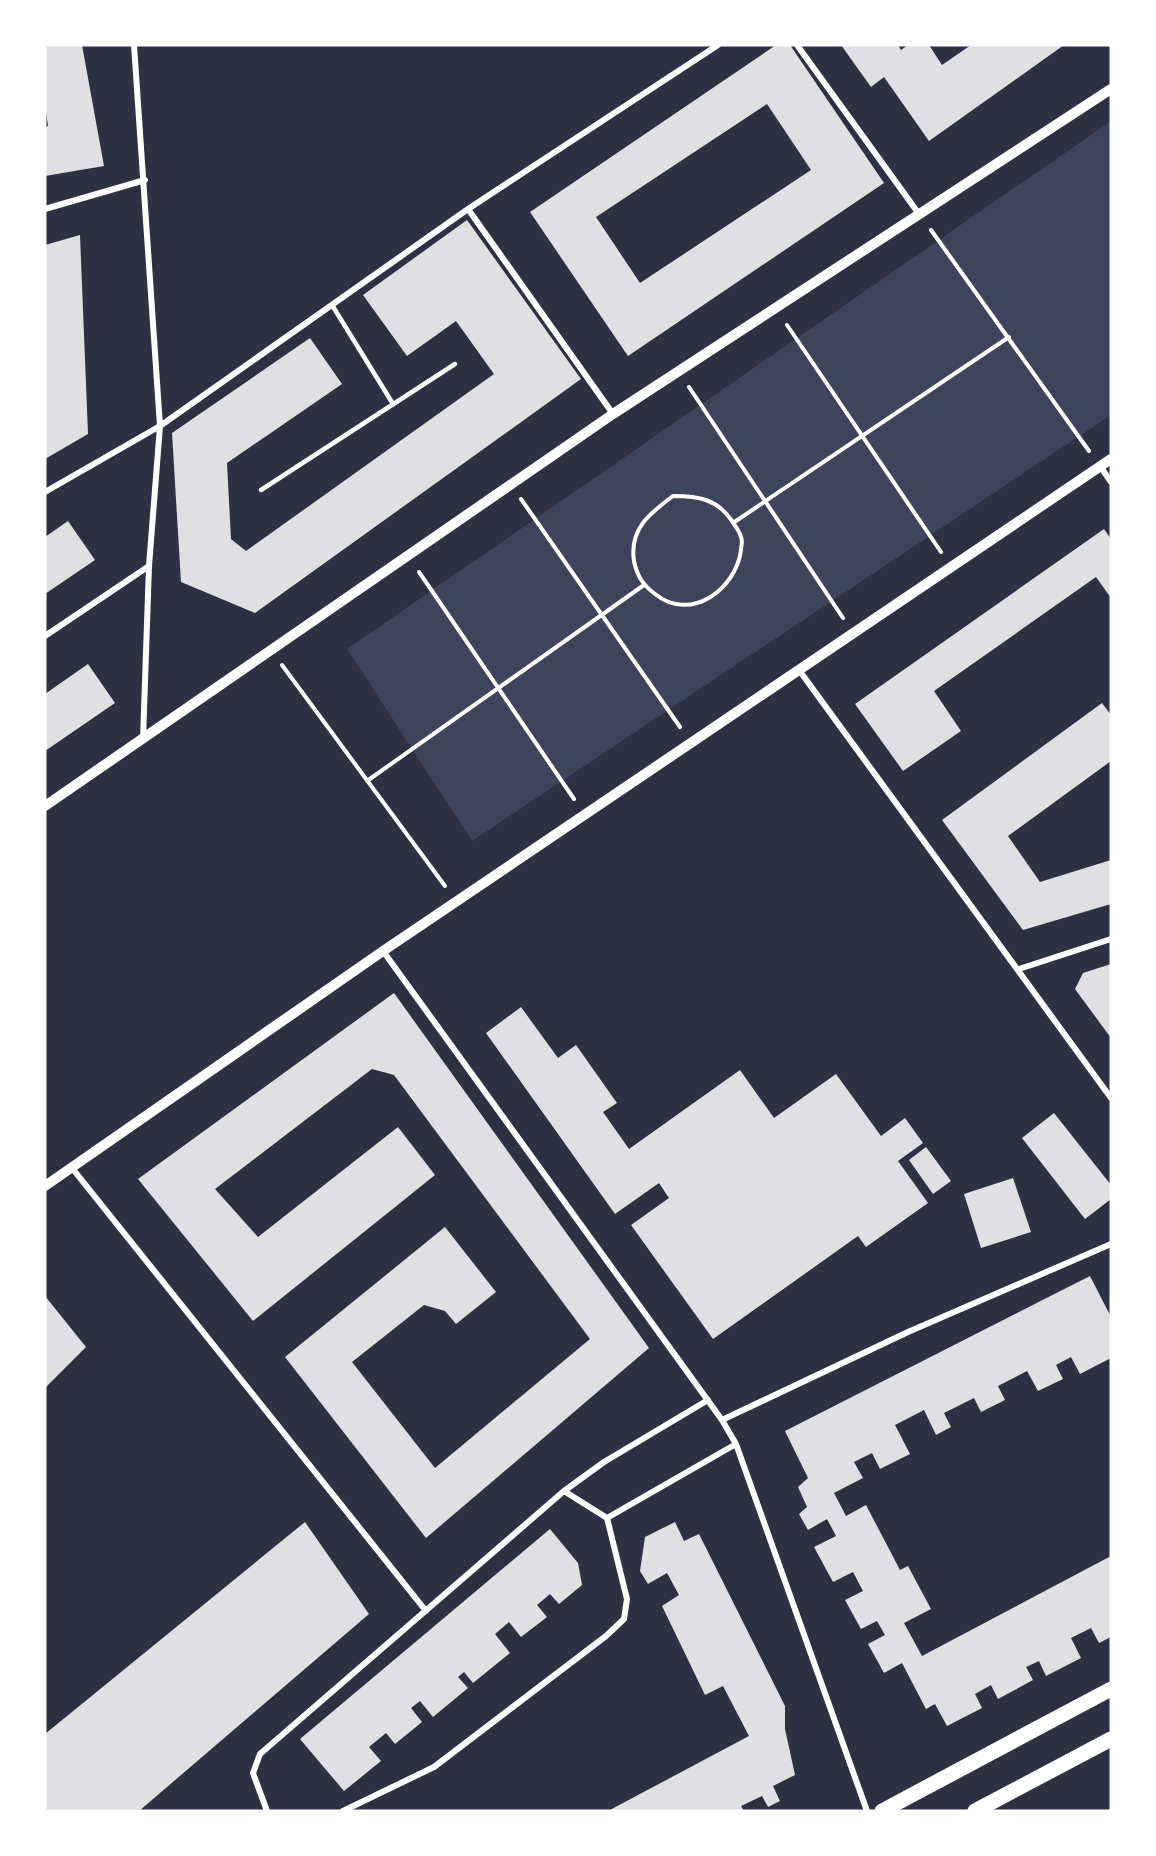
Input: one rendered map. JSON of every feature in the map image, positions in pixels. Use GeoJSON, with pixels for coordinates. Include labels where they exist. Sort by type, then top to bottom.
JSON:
{"type":"FeatureCollection","features":[{"type":"Feature","properties":{"kind":"main road"},"geometry":{"type":"LineString","coordinates":[[882,1811],[1111,1689]]}},
{"type":"Feature","properties":{"kind":"main road"},"geometry":{"type":"LineString","coordinates":[[975,1811],[1111,1739]]}},
{"type":"Feature","properties":{"kind":"street"},"geometry":{"type":"LineString","coordinates":[[134,45],[160,426],[149,566],[142,740]]}},
{"type":"Feature","properties":{"kind":"street"},"geometry":{"type":"LineString","coordinates":[[45,492],[160,426],[468,209],[718,45]]}},
{"type":"Feature","properties":{"kind":"street"},"geometry":{"type":"LineString","coordinates":[[797,45],[919,214]]}},
{"type":"Feature","properties":{"kind":"street"},"geometry":{"type":"LineString","coordinates":[[45,806],[613,414],[1111,89]]}},
{"type":"Feature","properties":{"kind":"street"},"geometry":{"type":"LineString","coordinates":[[45,209],[145,180]]}},
{"type":"Feature","properties":{"kind":"street"},"geometry":{"type":"LineString","coordinates":[[468,209],[613,414]]}},
{"type":"Feature","properties":{"kind":"street"},"geometry":{"type":"LineString","coordinates":[[45,1186],[456,901],[1111,459]]}},
{"type":"Feature","properties":{"kind":"street"},"geometry":{"type":"LineString","coordinates":[[1100,466],[1111,482]]}},
{"type":"Feature","properties":{"kind":"street"},"geometry":{"type":"LineString","coordinates":[[45,636],[149,566]]}},
{"type":"Feature","properties":{"kind":"street"},"geometry":{"type":"LineString","coordinates":[[799,670],[1111,1098]]}},
{"type":"Feature","properties":{"kind":"street"},"geometry":{"type":"LineString","coordinates":[[1019,969],[1111,939]]}},
{"type":"Feature","properties":{"kind":"street"},"geometry":{"type":"LineString","coordinates":[[383,951],[722,1420],[736,1444],[867,1811]]}},
{"type":"Feature","properties":{"kind":"street"},"geometry":{"type":"LineString","coordinates":[[72,1168],[426,1611]]}},
{"type":"Feature","properties":{"kind":"street"},"geometry":{"type":"LineString","coordinates":[[722,1420],[908,1332],[1111,1244]]}},
{"type":"Feature","properties":{"kind":"street"},"geometry":{"type":"LineString","coordinates":[[267,1811],[253,1773],[260,1755],[564,1491],[604,1462],[708,1401]]}},
{"type":"Feature","properties":{"kind":"street"},"geometry":{"type":"LineString","coordinates":[[607,1518],[736,1444]]}},
{"type":"Feature","properties":{"kind":"street"},"geometry":{"type":"LineString","coordinates":[[343,1811],[434,1767],[606,1636],[624,1619],[627,1599],[607,1518],[564,1491]]}},
{"type":"Feature","properties":{"kind":"lane"},"geometry":{"type":"LineString","coordinates":[[332,305],[393,404]]}},
{"type":"Feature","properties":{"kind":"lane"},"geometry":{"type":"LineString","coordinates":[[261,490],[455,364]]}},
{"type":"Feature","properties":{"kind":"path"},"geometry":{"type":"LineString","coordinates":[[919,214],[1100,466]]}},
{"type":"Feature","properties":{"kind":"path"},"geometry":{"type":"LineString","coordinates":[[775,308],[951,568]]}},
{"type":"Feature","properties":{"kind":"path"},"geometry":{"type":"LineString","coordinates":[[733,523],[1009,337]]}},
{"type":"Feature","properties":{"kind":"path"},"geometry":{"type":"LineString","coordinates":[[679,371],[854,634]]}},
{"type":"Feature","properties":{"kind":"path"},"geometry":{"type":"LineString","coordinates":[[511,485],[690,742]]}},
{"type":"Feature","properties":{"kind":"path"},"geometry":{"type":"LineString","coordinates":[[673,496],[698,496],[722,507],[742,538],[739,567],[725,586],[702,603],[682,606],[662,600],[644,585],[636,570],[633,551],[635,532],[650,513],[673,496]]}},
{"type":"Feature","properties":{"kind":"path"},"geometry":{"type":"LineString","coordinates":[[408,556],[585,814]]}},
{"type":"Feature","properties":{"kind":"path"},"geometry":{"type":"LineString","coordinates":[[367,780],[644,585]]}},
{"type":"Feature","properties":{"kind":"path"},"geometry":{"type":"LineString","coordinates":[[272,651],[456,901]]}},
{"type":"Feature","properties":{"kind":"shaded area"},"geometry":{"type":"Polygon","coordinates":[[[1111,121],[1111,415],[472,841],[347,649],[1111,121]]]}},
{"type":"Feature","properties":{"kind":"building"},"geometry":{"type":"Polygon","coordinates":[[[45,45],[82,45],[104,166],[45,176],[45,127],[48,126],[45,104],[45,45]]]}},
{"type":"Feature","properties":{"kind":"building"},"geometry":{"type":"Polygon","coordinates":[[[776,45],[790,45],[884,183],[628,356],[530,212],[776,45]],[[767,104],[596,217],[640,283],[811,170],[767,104]]]}},
{"type":"Feature","properties":{"kind":"building"},"geometry":{"type":"Polygon","coordinates":[[[841,45],[898,45],[901,50],[908,45],[929,45],[942,65],[971,45],[1064,45],[929,141],[884,77],[871,87],[841,45]]]}},
{"type":"Feature","properties":{"kind":"building"},"geometry":{"type":"Polygon","coordinates":[[[467,220],[581,379],[255,613],[181,582],[172,433],[310,338],[342,384],[227,463],[231,539],[246,551],[494,374],[456,321],[407,356],[363,295],[467,220]]]}},
{"type":"Feature","properties":{"kind":"building"},"geometry":{"type":"Polygon","coordinates":[[[80,235],[88,434],[45,459],[45,245],[80,235]]]}},
{"type":"Feature","properties":{"kind":"building"},"geometry":{"type":"Polygon","coordinates":[[[68,521],[95,560],[45,594],[45,537],[68,521]]]}},
{"type":"Feature","properties":{"kind":"building"},"geometry":{"type":"Polygon","coordinates":[[[1104,529],[1111,539],[1111,598],[1096,577],[934,691],[961,731],[903,771],[855,704],[1104,529]]]}},
{"type":"Feature","properties":{"kind":"building"},"geometry":{"type":"Polygon","coordinates":[[[88,664],[115,703],[45,751],[45,694],[88,664]]]}},
{"type":"Feature","properties":{"kind":"building"},"geometry":{"type":"Polygon","coordinates":[[[1102,703],[1111,715],[1111,761],[1008,836],[1040,882],[1111,860],[1111,904],[1023,930],[942,820],[1102,703]]]}},
{"type":"Feature","properties":{"kind":"building"},"geometry":{"type":"Polygon","coordinates":[[[1111,964],[1111,1038],[1075,989],[1083,973],[1111,964]]]}},
{"type":"Feature","properties":{"kind":"building"},"geometry":{"type":"Polygon","coordinates":[[[394,993],[649,1348],[426,1538],[285,1357],[445,1227],[496,1292],[456,1324],[445,1311],[424,1305],[352,1362],[435,1468],[590,1339],[394,1075],[372,1069],[215,1189],[258,1237],[398,1127],[435,1175],[253,1321],[138,1179],[394,993]]]}},
{"type":"Feature","properties":{"kind":"building"},"geometry":{"type":"Polygon","coordinates":[[[521,1007],[558,1058],[576,1045],[617,1103],[603,1112],[629,1149],[740,1070],[774,1118],[836,1074],[881,1136],[905,1118],[923,1143],[898,1161],[928,1203],[866,1247],[858,1236],[713,1339],[631,1225],[669,1198],[659,1183],[615,1214],[486,1033],[521,1007]]]}},
{"type":"Feature","properties":{"kind":"building"},"geometry":{"type":"Polygon","coordinates":[[[1054,1113],[1111,1185],[1111,1199],[1085,1219],[1022,1138],[1054,1113]]]}},
{"type":"Feature","properties":{"kind":"building"},"geometry":{"type":"Polygon","coordinates":[[[926,1147],[951,1181],[933,1194],[909,1160],[926,1147]]]}},
{"type":"Feature","properties":{"kind":"building"},"geometry":{"type":"Polygon","coordinates":[[[1013,1178],[1031,1232],[981,1248],[964,1194],[1013,1178]]]}},
{"type":"Feature","properties":{"kind":"building"},"geometry":{"type":"Polygon","coordinates":[[[1090,1276],[1111,1317],[1111,1358],[1080,1374],[1071,1357],[1056,1365],[1063,1379],[1038,1391],[1027,1371],[998,1386],[1005,1400],[981,1412],[974,1398],[944,1413],[951,1427],[936,1435],[924,1410],[895,1425],[910,1454],[880,1469],[872,1453],[854,1462],[863,1478],[834,1493],[846,1516],[866,1505],[900,1570],[908,1566],[931,1609],[904,1623],[922,1656],[1111,1556],[1111,1637],[1099,1643],[1091,1628],[1071,1638],[1081,1658],[1046,1676],[1039,1661],[1026,1667],[1033,1680],[998,1699],[991,1685],[975,1694],[982,1708],[947,1726],[935,1704],[926,1709],[902,1663],[884,1673],[868,1644],[885,1635],[877,1621],[861,1629],[845,1600],[863,1591],[853,1572],[833,1582],[814,1547],[836,1536],[827,1519],[808,1530],[799,1514],[807,1507],[798,1487],[808,1478],[785,1431],[1090,1276]]]}},
{"type":"Feature","properties":{"kind":"building"},"geometry":{"type":"Polygon","coordinates":[[[45,1296],[86,1347],[45,1388],[45,1296]]]}},
{"type":"Feature","properties":{"kind":"building"},"geometry":{"type":"Polygon","coordinates":[[[305,1522],[369,1614],[139,1811],[45,1811],[45,1734],[305,1522]]]}},
{"type":"Feature","properties":{"kind":"building"},"geometry":{"type":"Polygon","coordinates":[[[675,1522],[684,1541],[699,1534],[785,1706],[785,1729],[795,1775],[773,1786],[780,1801],[768,1807],[762,1796],[741,1806],[744,1811],[608,1811],[749,1736],[723,1686],[705,1695],[662,1606],[679,1595],[667,1573],[648,1584],[640,1571],[645,1537],[675,1522]]]}},
{"type":"Feature","properties":{"kind":"building"},"geometry":{"type":"Polygon","coordinates":[[[550,1529],[578,1563],[582,1585],[559,1604],[550,1594],[537,1605],[547,1617],[521,1637],[509,1622],[495,1634],[510,1653],[473,1683],[464,1672],[458,1677],[468,1688],[433,1717],[420,1701],[411,1708],[422,1722],[395,1744],[386,1733],[369,1747],[381,1761],[344,1791],[300,1739],[550,1529]]]}}]}
